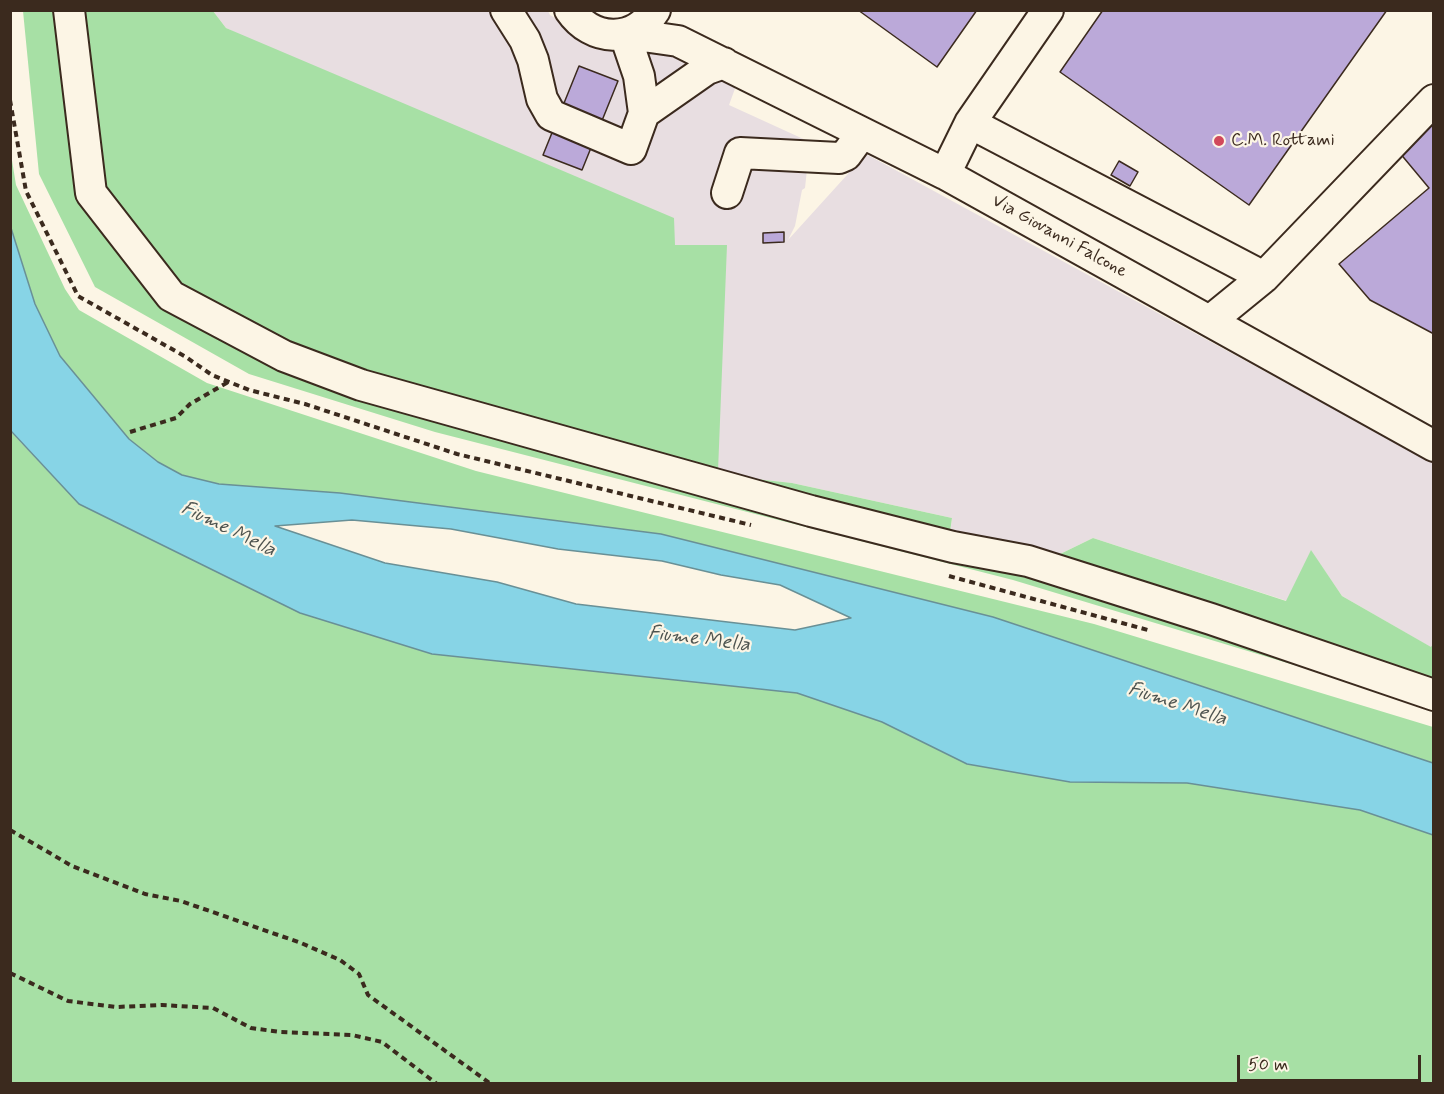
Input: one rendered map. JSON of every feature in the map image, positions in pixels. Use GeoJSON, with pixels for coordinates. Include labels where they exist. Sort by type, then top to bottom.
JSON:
{"type":"FeatureCollection","features":[{"type":"Feature","properties":{"kind":"street"},"geometry":{"type":"LineString","coordinates":[[69,10],[91,194],[171,296],[284,356],[361,385],[811,511],[953,547],[1028,561],[1211,619],[1434,695]]}},
{"type":"Feature","properties":{"kind":"street"},"geometry":{"type":"LineString","coordinates":[[506,10],[525,40],[533,60],[542,99],[551,115],[631,149],[644,113],[639,76],[627,34],[648,22],[655,10]]}},
{"type":"Feature","properties":{"kind":"street","name":"Via Giovanni Falcone"},"geometry":{"type":"LineString","coordinates":[[570,10],[578,21],[593,32],[610,36],[627,34],[678,41],[945,174],[1434,446]]}},
{"type":"Feature","properties":{"kind":"street"},"geometry":{"type":"LineString","coordinates":[[662,10],[666,25],[678,41]]}},
{"type":"Feature","properties":{"kind":"street"},"geometry":{"type":"LineString","coordinates":[[945,174],[970,123],[1048,10]]}},
{"type":"Feature","properties":{"kind":"street"},"geometry":{"type":"LineString","coordinates":[[644,113],[707,69],[724,63]]}},
{"type":"Feature","properties":{"kind":"street"},"geometry":{"type":"LineString","coordinates":[[1210,321],[1264,277],[1434,100]]}},
{"type":"Feature","properties":{"kind":"street"},"geometry":{"type":"LineString","coordinates":[[970,123],[1264,277]]}},
{"type":"Feature","properties":{"kind":"street"},"geometry":{"type":"LineString","coordinates":[[727,194],[740,153],[839,158],[846,155],[862,133]]}},
{"type":"Feature","properties":{"kind":"path"},"geometry":{"type":"LineString","coordinates":[[130,432],[176,418],[190,404],[228,382]]}},
{"type":"Feature","properties":{"kind":"path"},"geometry":{"type":"LineString","coordinates":[[10,830],[72,866],[145,894],[181,901],[340,960],[359,974],[368,995],[491,1083]]}},
{"type":"Feature","properties":{"kind":"path"},"geometry":{"type":"LineString","coordinates":[[10,973],[68,1001],[116,1007],[162,1005],[213,1008],[251,1028],[280,1032],[352,1035],[382,1042],[437,1083]]}},
{"type":"Feature","properties":{"kind":"shaded area"},"geometry":{"type":"Polygon","coordinates":[[[213,11],[548,11],[550,15],[590,39],[624,51],[671,54],[737,83],[729,105],[810,142],[805,188],[802,190],[795,226],[788,240],[866,154],[1433,463],[1432,648],[1342,596],[1311,551],[1287,601],[1093,538],[1054,557],[950,533],[952,518],[792,483],[746,478],[718,471],[674,245],[226,28],[213,11]]]}},
{"type":"Feature","properties":{"kind":"green space"},"geometry":{"type":"Polygon","coordinates":[[[23,11],[213,11],[226,28],[674,218],[675,245],[727,245],[718,471],[746,478],[792,483],[952,518],[950,532],[1054,557],[1093,538],[1286,601],[1311,550],[1342,596],[1431,647],[1433,644],[1433,707],[1013,580],[435,432],[249,374],[95,287],[39,174],[23,11]]]}},
{"type":"Feature","properties":{"kind":"green space"},"geometry":{"type":"Polygon","coordinates":[[[10,148],[16,185],[65,289],[79,310],[207,383],[476,471],[1094,624],[1433,727],[1433,763],[993,617],[661,534],[340,493],[219,484],[182,475],[158,462],[129,439],[60,356],[35,304],[11,228],[10,148]]]}},
{"type":"Feature","properties":{"kind":"green space"},"geometry":{"type":"Polygon","coordinates":[[[10,431],[79,504],[300,613],[432,654],[797,693],[1070,782],[1187,783],[1360,810],[1433,835],[1433,1083],[11,1083],[10,431]]]}},
{"type":"Feature","properties":{"kind":"water","name":"Fiume Mella"},"geometry":{"type":"Polygon","coordinates":[[[11,228],[35,304],[60,356],[129,439],[158,462],[182,475],[219,484],[340,493],[661,534],[993,617],[1433,763],[1433,835],[1360,810],[1187,783],[1070,782],[967,764],[882,722],[797,693],[432,654],[300,613],[79,504],[11,431],[11,228]],[[352,520],[275,526],[385,563],[497,582],[576,604],[795,630],[851,618],[780,585],[721,575],[662,561],[558,549],[451,529],[352,520]]]}},
{"type":"Feature","properties":{"kind":"building"},"geometry":{"type":"Polygon","coordinates":[[[858,10],[977,10],[937,67],[858,10]]]}},
{"type":"Feature","properties":{"kind":"building"},"geometry":{"type":"Polygon","coordinates":[[[1103,10],[1387,10],[1249,205],[1060,72],[1103,10]]]}},
{"type":"Feature","properties":{"kind":"building"},"geometry":{"type":"Polygon","coordinates":[[[579,66],[618,81],[582,170],[543,155],[579,66]]]}},
{"type":"Feature","properties":{"kind":"building"},"geometry":{"type":"Polygon","coordinates":[[[1430,121],[1434,125],[1434,334],[1370,300],[1339,264],[1429,188],[1399,152],[1430,121]]]}},
{"type":"Feature","properties":{"kind":"building"},"geometry":{"type":"Polygon","coordinates":[[[1119,161],[1138,172],[1130,186],[1111,175],[1119,161]]]}},
{"type":"Feature","properties":{"kind":"building"},"geometry":{"type":"Polygon","coordinates":[[[784,232],[784,242],[763,243],[763,233],[784,232]]]}},
{"type":"Feature","properties":{"kind":"place","name":"C.M. Rottami"},"geometry":{"type":"Point","coordinates":[1219,141]}}]}
